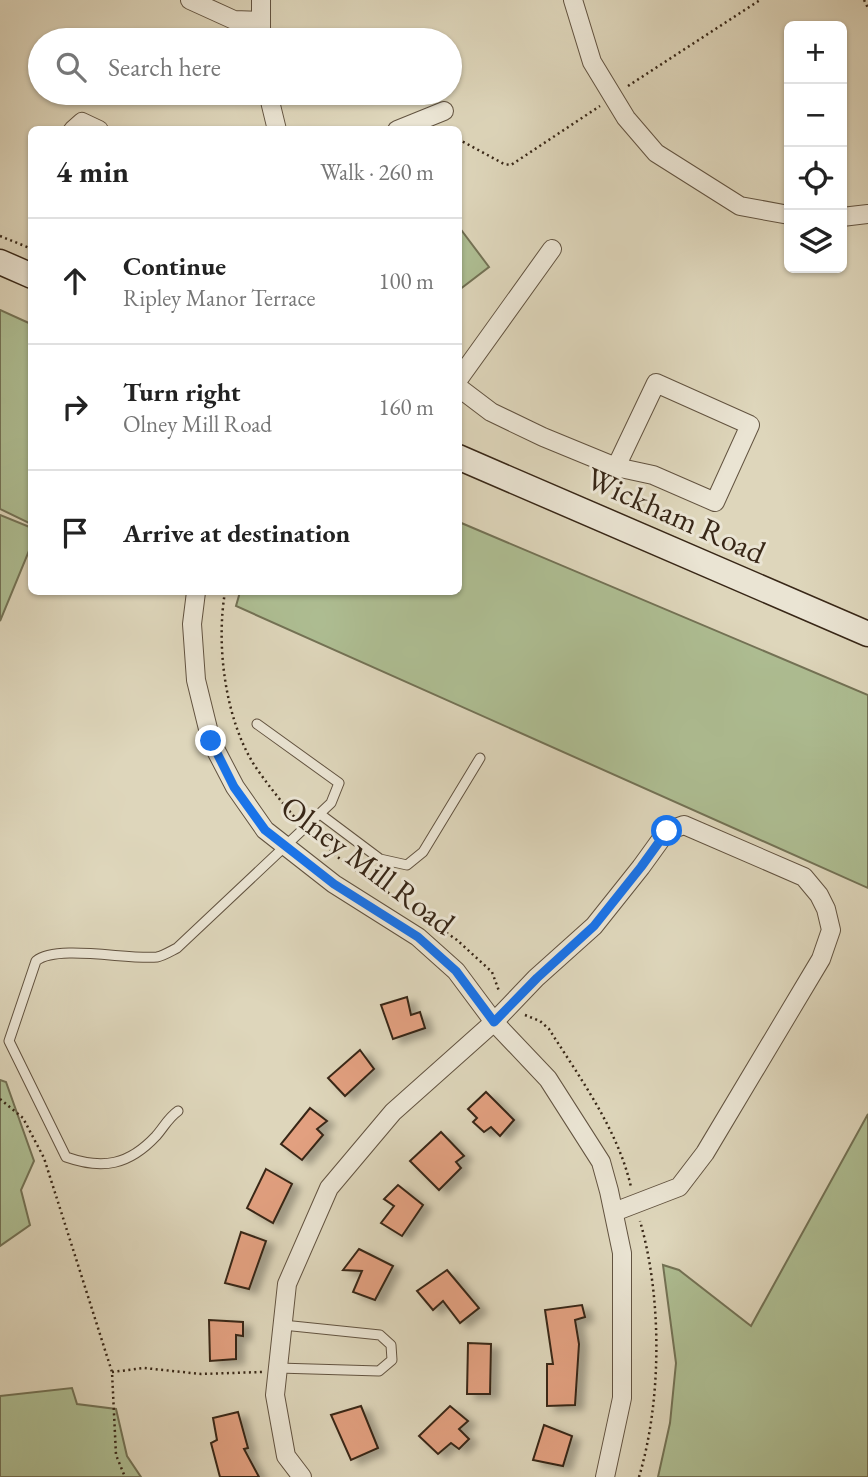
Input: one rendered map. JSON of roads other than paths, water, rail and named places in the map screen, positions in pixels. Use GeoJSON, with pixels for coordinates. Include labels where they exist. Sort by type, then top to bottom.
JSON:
{"type":"FeatureCollection","features":[{"type":"Feature","properties":{"kind":"street"},"geometry":{"type":"LineString","coordinates":[[191,0],[234,20],[261,21]]}},
{"type":"Feature","properties":{"kind":"street"},"geometry":{"type":"LineString","coordinates":[[261,0],[261,28]]}},
{"type":"Feature","properties":{"kind":"street"},"geometry":{"type":"LineString","coordinates":[[573,0],[592,62],[626,118],[656,153],[740,206],[784,214]]}},
{"type":"Feature","properties":{"kind":"street"},"geometry":{"type":"LineString","coordinates":[[271,105],[276,126]]}},
{"type":"Feature","properties":{"kind":"street"},"geometry":{"type":"LineString","coordinates":[[407,126],[444,111]]}},
{"type":"Feature","properties":{"kind":"street"},"geometry":{"type":"LineString","coordinates":[[847,216],[868,214]]}},
{"type":"Feature","properties":{"kind":"street"},"geometry":{"type":"LineString","coordinates":[[462,374],[552,249]]}},
{"type":"Feature","properties":{"kind":"street"},"geometry":{"type":"LineString","coordinates":[[0,262],[28,274]]}},
{"type":"Feature","properties":{"kind":"street"},"geometry":{"type":"LineString","coordinates":[[462,390],[491,412],[543,437],[616,467],[653,475],[715,502],[750,425],[656,383],[616,467]]}},
{"type":"Feature","properties":{"kind":"street","name":"Wickham Road"},"geometry":{"type":"LineString","coordinates":[[462,459],[868,634]]}},
{"type":"Feature","properties":{"kind":"street","name":"Olney Mill Road"},"geometry":{"type":"LineString","coordinates":[[196,595],[192,624],[196,680],[211,741],[234,787],[265,830],[334,884],[418,937],[456,971],[494,1022],[548,1079],[601,1162],[622,1253],[622,1398],[605,1477]]}},
{"type":"Feature","properties":{"kind":"street"},"geometry":{"type":"LineString","coordinates":[[302,1477],[286,1456],[275,1395],[287,1284],[330,1188],[393,1112],[494,1022],[594,926],[667,831],[684,825],[804,877],[819,895],[831,930],[821,959],[705,1153],[679,1186],[614,1212]]}},
{"type":"Feature","properties":{"kind":"lane"},"geometry":{"type":"LineString","coordinates":[[178,1111],[135,1155],[108,1165],[82,1163],[66,1157],[9,1041],[36,961],[42,956],[78,954],[158,957],[177,948],[331,803],[339,783],[257,724]]}},
{"type":"Feature","properties":{"kind":"lane"},"geometry":{"type":"LineString","coordinates":[[320,814],[380,859],[407,865],[423,852],[480,758]]}},
{"type":"Feature","properties":{"kind":"lane"},"geometry":{"type":"LineString","coordinates":[[278,1370],[380,1371],[392,1360],[391,1345],[380,1335],[283,1325]]}}]}
